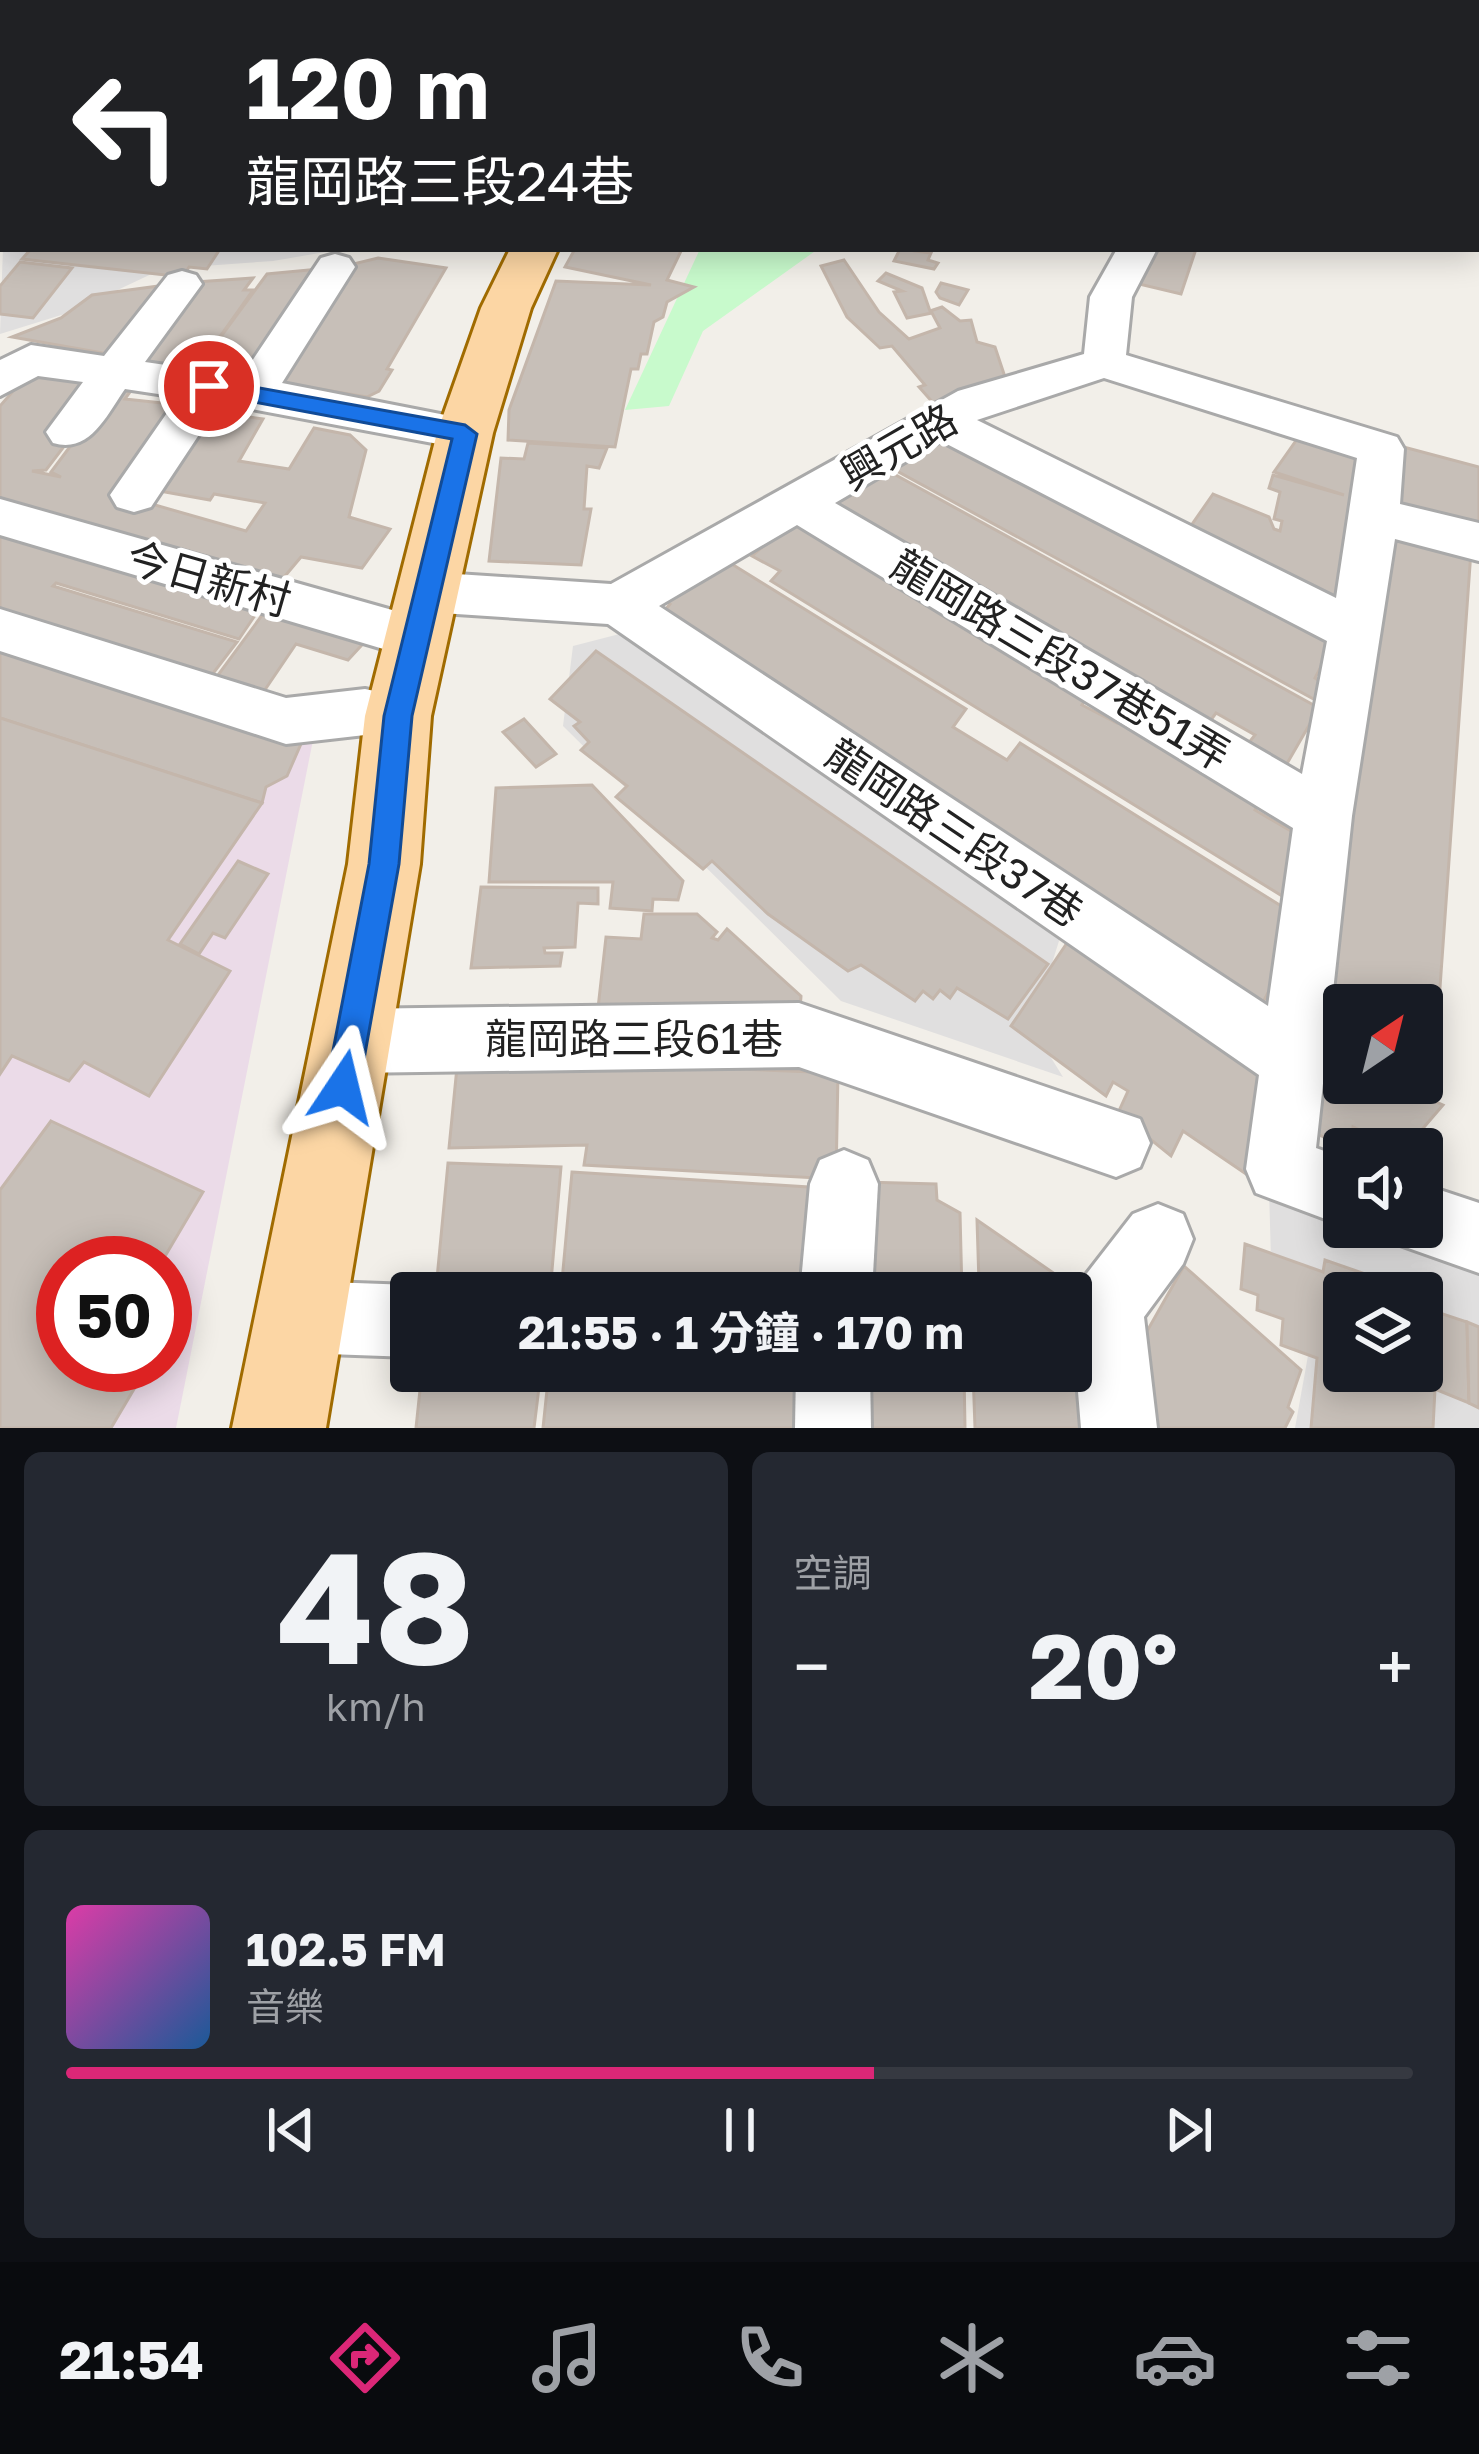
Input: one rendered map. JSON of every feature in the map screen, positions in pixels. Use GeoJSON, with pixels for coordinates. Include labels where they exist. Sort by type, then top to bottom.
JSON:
{"type":"FeatureCollection","features":[{"type":"Feature","properties":{"kind":"main road"},"geometry":{"type":"LineString","coordinates":[[279,1428],[384,864],[398,716],[465,434],[506,308],[533,252]]}},
{"type":"Feature","properties":{"kind":"lane"},"geometry":{"type":"LineString","coordinates":[[1135,252],[1111,297],[1104,363],[1381,449],[1375,516],[1323,815],[1280,1169],[1323,1184]]}},
{"type":"Feature","properties":{"kind":"lane"},"geometry":{"type":"LineString","coordinates":[[134,495],[335,267]]}},
{"type":"Feature","properties":{"kind":"lane"},"geometry":{"type":"LineString","coordinates":[[69,432],[182,284]]}},
{"type":"Feature","properties":{"kind":"lane"},"geometry":{"type":"LineString","coordinates":[[0,381],[31,360],[231,390],[465,434]]}},
{"type":"Feature","properties":{"kind":"lane","name":"興元路"},"geometry":{"type":"LineString","coordinates":[[618,604],[974,402],[1104,363]]}},
{"type":"Feature","properties":{"kind":"lane"},"geometry":{"type":"LineString","coordinates":[[944,423],[1354,631]]}},
{"type":"Feature","properties":{"kind":"lane","name":"龍岡路三段37巷51弄"},"geometry":{"type":"LineString","coordinates":[[797,503],[1323,815]]}},
{"type":"Feature","properties":{"kind":"lane"},"geometry":{"type":"LineString","coordinates":[[1375,516],[1479,542]]}},
{"type":"Feature","properties":{"kind":"lane","name":"今日新村"},"geometry":{"type":"LineString","coordinates":[[0,517],[421,615]]}},
{"type":"Feature","properties":{"kind":"lane"},"geometry":{"type":"LineString","coordinates":[[421,615],[618,604]]}},
{"type":"Feature","properties":{"kind":"lane","name":"龍岡路三段37巷"},"geometry":{"type":"LineString","coordinates":[[618,604],[1291,1059]]}},
{"type":"Feature","properties":{"kind":"lane"},"geometry":{"type":"LineString","coordinates":[[0,630],[286,721],[365,712],[398,716]]}},
{"type":"Feature","properties":{"kind":"lane","name":"龍岡路三段61巷"},"geometry":{"type":"LineString","coordinates":[[351,1041],[800,1034],[1116,1143]]}},
{"type":"Feature","properties":{"kind":"lane"},"geometry":{"type":"LineString","coordinates":[[838,1272],[844,1184]]}},
{"type":"Feature","properties":{"kind":"lane"},"geometry":{"type":"LineString","coordinates":[[1443,1226],[1479,1238]]}},
{"type":"Feature","properties":{"kind":"lane"},"geometry":{"type":"LineString","coordinates":[[1119,1428],[1107,1307],[1158,1239]]}},
{"type":"Feature","properties":{"kind":"lane"},"geometry":{"type":"LineString","coordinates":[[300,1317],[390,1320]]}},
{"type":"Feature","properties":{"kind":"lane"},"geometry":{"type":"LineString","coordinates":[[833,1392],[833,1428]]}},
{"type":"Feature","properties":{"kind":"shaded area"},"geometry":{"type":"Polygon","coordinates":[[[3,252],[326,252],[162,269],[71,312],[0,334],[3,252]]]}},
{"type":"Feature","properties":{"kind":"shaded area"},"geometry":{"type":"Polygon","coordinates":[[[635,630],[1064,925],[1032,1027],[1063,1077],[841,1001],[563,726],[573,646],[635,630]]]}},
{"type":"Feature","properties":{"kind":"shaded area"},"geometry":{"type":"Polygon","coordinates":[[[0,690],[315,730],[192,1348],[192,1236],[36,1236],[36,1392],[183,1392],[176,1428],[0,1428],[0,690]]]}},
{"type":"Feature","properties":{"kind":"shaded area"},"geometry":{"type":"Polygon","coordinates":[[[1269,1190],[1323,1209],[1323,1248],[1434,1248],[1479,1264],[1479,1428],[1295,1428],[1314,1322],[1272,1293],[1269,1190]]]}},
{"type":"Feature","properties":{"kind":"green space"},"geometry":{"type":"Polygon","coordinates":[[[699,252],[814,252],[703,331],[669,406],[625,410],[699,252]]]}},
{"type":"Feature","properties":{"kind":"building"},"geometry":{"type":"Polygon","coordinates":[[[28,252],[218,252],[207,269],[189,267],[183,277],[22,259],[28,252]]]}},
{"type":"Feature","properties":{"kind":"building"},"geometry":{"type":"Polygon","coordinates":[[[573,252],[681,252],[667,280],[694,287],[667,302],[663,317],[654,322],[647,354],[641,354],[638,369],[631,369],[615,447],[508,440],[509,410],[556,281],[651,285],[565,267],[573,252]]]}},
{"type":"Feature","properties":{"kind":"building"},"geometry":{"type":"Polygon","coordinates":[[[898,252],[923,252],[931,253],[928,260],[938,263],[934,269],[894,261],[898,252]]]}},
{"type":"Feature","properties":{"kind":"building"},"geometry":{"type":"Polygon","coordinates":[[[1154,252],[1195,252],[1181,294],[1139,284],[1154,252]]]}},
{"type":"Feature","properties":{"kind":"building"},"geometry":{"type":"Polygon","coordinates":[[[378,258],[446,268],[379,391],[367,397],[272,381],[349,265],[378,258]]]}},
{"type":"Feature","properties":{"kind":"building"},"geometry":{"type":"Polygon","coordinates":[[[844,260],[879,312],[909,339],[940,328],[932,313],[907,318],[894,292],[902,291],[878,281],[886,273],[922,288],[930,311],[942,307],[960,321],[971,320],[977,342],[995,347],[1007,383],[935,405],[919,387],[925,385],[892,346],[880,348],[847,317],[821,266],[844,260]]]}},
{"type":"Feature","properties":{"kind":"building"},"geometry":{"type":"Polygon","coordinates":[[[20,262],[72,268],[33,318],[0,314],[0,286],[20,262]]]}},
{"type":"Feature","properties":{"kind":"building"},"geometry":{"type":"Polygon","coordinates":[[[319,269],[246,376],[197,369],[267,274],[319,269]]]}},
{"type":"Feature","properties":{"kind":"building"},"geometry":{"type":"Polygon","coordinates":[[[253,278],[244,290],[253,290],[216,342],[208,341],[189,368],[133,360],[196,282],[253,278]]]}},
{"type":"Feature","properties":{"kind":"building"},"geometry":{"type":"Polygon","coordinates":[[[941,283],[968,290],[959,305],[940,298],[936,292],[941,283]]]}},
{"type":"Feature","properties":{"kind":"building"},"geometry":{"type":"Polygon","coordinates":[[[166,285],[114,355],[12,337],[61,318],[92,295],[166,285]]]}},
{"type":"Feature","properties":{"kind":"building"},"geometry":{"type":"Polygon","coordinates":[[[29,373],[94,384],[75,432],[46,470],[32,471],[61,477],[51,472],[113,389],[130,392],[125,399],[181,405],[120,495],[246,531],[265,503],[148,489],[202,410],[263,419],[239,461],[289,469],[314,428],[350,435],[366,450],[349,517],[390,529],[362,568],[301,557],[275,588],[0,507],[0,406],[29,373]]]}},
{"type":"Feature","properties":{"kind":"building"},"geometry":{"type":"Polygon","coordinates":[[[949,435],[1336,638],[1315,678],[1327,686],[1319,702],[886,465],[949,435]]]}},
{"type":"Feature","properties":{"kind":"building"},"geometry":{"type":"Polygon","coordinates":[[[1300,435],[1359,451],[1339,594],[1320,599],[1186,533],[1213,494],[1269,517],[1280,531],[1282,521],[1274,519],[1280,492],[1269,488],[1273,475],[1344,495],[1274,472],[1300,435]]]}},
{"type":"Feature","properties":{"kind":"building"},"geometry":{"type":"Polygon","coordinates":[[[528,443],[607,448],[599,468],[587,466],[584,509],[591,509],[581,565],[489,561],[501,458],[524,459],[528,443]]]}},
{"type":"Feature","properties":{"kind":"building"},"geometry":{"type":"Polygon","coordinates":[[[1396,445],[1479,467],[1479,526],[1396,504],[1396,445]]]}},
{"type":"Feature","properties":{"kind":"building"},"geometry":{"type":"Polygon","coordinates":[[[883,468],[1319,708],[1285,767],[1247,745],[1255,735],[1216,713],[1208,724],[822,501],[883,468]]]}},
{"type":"Feature","properties":{"kind":"building"},"geometry":{"type":"Polygon","coordinates":[[[795,518],[1090,692],[1082,705],[1117,723],[1124,712],[1263,795],[1255,810],[1303,838],[1295,904],[771,581],[780,571],[752,556],[795,518]]]}},
{"type":"Feature","properties":{"kind":"building"},"geometry":{"type":"Polygon","coordinates":[[[0,523],[264,602],[239,639],[56,583],[53,586],[237,642],[205,684],[0,620],[0,523]]]}},
{"type":"Feature","properties":{"kind":"building"},"geometry":{"type":"Polygon","coordinates":[[[1387,530],[1471,551],[1440,984],[1330,984],[1387,530]]]}},
{"type":"Feature","properties":{"kind":"building"},"geometry":{"type":"Polygon","coordinates":[[[722,558],[966,709],[953,727],[1007,760],[1020,743],[1294,914],[1288,954],[1259,1010],[661,615],[670,604],[654,594],[722,558]]]}},
{"type":"Feature","properties":{"kind":"building"},"geometry":{"type":"Polygon","coordinates":[[[271,603],[372,634],[348,660],[296,644],[258,700],[210,686],[271,603]]]}},
{"type":"Feature","properties":{"kind":"building"},"geometry":{"type":"Polygon","coordinates":[[[0,639],[304,737],[287,776],[266,787],[262,803],[0,718],[0,639]]]}},
{"type":"Feature","properties":{"kind":"building"},"geometry":{"type":"Polygon","coordinates":[[[596,651],[1048,964],[1008,1019],[957,988],[950,998],[940,990],[933,999],[923,991],[915,1001],[861,965],[848,971],[768,914],[712,861],[703,869],[616,797],[627,786],[581,750],[589,742],[574,726],[580,722],[550,699],[596,651]]]}},
{"type":"Feature","properties":{"kind":"building"},"geometry":{"type":"Polygon","coordinates":[[[0,718],[262,803],[168,940],[230,971],[149,1096],[84,1062],[69,1081],[12,1056],[0,1074],[0,718]]]}},
{"type":"Feature","properties":{"kind":"building"},"geometry":{"type":"Polygon","coordinates":[[[524,719],[556,754],[536,767],[503,732],[524,719]]]}},
{"type":"Feature","properties":{"kind":"building"},"geometry":{"type":"Polygon","coordinates":[[[592,785],[683,881],[678,900],[653,899],[652,911],[610,908],[613,882],[489,882],[496,788],[592,785]]]}},
{"type":"Feature","properties":{"kind":"building"},"geometry":{"type":"Polygon","coordinates":[[[238,861],[268,874],[225,938],[213,933],[199,954],[180,944],[238,861]]]}},
{"type":"Feature","properties":{"kind":"building"},"geometry":{"type":"Polygon","coordinates":[[[481,887],[598,888],[598,904],[578,903],[575,947],[544,948],[545,953],[562,953],[560,966],[471,968],[481,887]]]}},
{"type":"Feature","properties":{"kind":"building"},"geometry":{"type":"Polygon","coordinates":[[[644,914],[697,914],[717,932],[712,938],[718,940],[727,929],[801,996],[799,1025],[597,1017],[606,937],[641,939],[644,914]]]}},
{"type":"Feature","properties":{"kind":"building"},"geometry":{"type":"Polygon","coordinates":[[[1071,937],[1265,1068],[1255,1180],[1183,1131],[1171,1156],[1118,1113],[1128,1091],[1113,1082],[1106,1096],[1011,1026],[1071,937]]]}},
{"type":"Feature","properties":{"kind":"building"},"geometry":{"type":"Polygon","coordinates":[[[1323,1036],[1323,1104],[1443,1105],[1423,1128],[1323,1128],[1323,1137],[1311,1131],[1323,1036]]]}},
{"type":"Feature","properties":{"kind":"building"},"geometry":{"type":"Polygon","coordinates":[[[585,1063],[838,1073],[836,1179],[584,1165],[587,1145],[449,1148],[457,1067],[585,1063]]]}},
{"type":"Feature","properties":{"kind":"building"},"geometry":{"type":"Polygon","coordinates":[[[51,1121],[203,1192],[177,1236],[36,1236],[36,1392],[132,1392],[111,1428],[0,1428],[0,1190],[51,1121]]]}},
{"type":"Feature","properties":{"kind":"building"},"geometry":{"type":"Polygon","coordinates":[[[448,1163],[561,1167],[552,1272],[438,1272],[448,1163]]]}},
{"type":"Feature","properties":{"kind":"building"},"geometry":{"type":"Polygon","coordinates":[[[572,1172],[824,1188],[818,1272],[563,1272],[572,1172]]]}},
{"type":"Feature","properties":{"kind":"building"},"geometry":{"type":"Polygon","coordinates":[[[863,1182],[936,1184],[937,1200],[960,1213],[961,1272],[861,1272],[863,1182]]]}},
{"type":"Feature","properties":{"kind":"building"},"geometry":{"type":"Polygon","coordinates":[[[977,1220],[1052,1272],[979,1272],[977,1220]]]}},
{"type":"Feature","properties":{"kind":"building"},"geometry":{"type":"Polygon","coordinates":[[[1245,1244],[1323,1272],[1323,1392],[1435,1392],[1433,1428],[1311,1428],[1317,1358],[1281,1345],[1283,1319],[1257,1310],[1258,1295],[1241,1289],[1245,1244]]]}},
{"type":"Feature","properties":{"kind":"building"},"geometry":{"type":"Polygon","coordinates":[[[1325,1260],[1360,1272],[1323,1272],[1325,1260]]]}},
{"type":"Feature","properties":{"kind":"building"},"geometry":{"type":"Polygon","coordinates":[[[1184,1266],[1301,1370],[1285,1428],[1151,1428],[1142,1340],[1184,1266]]]}},
{"type":"Feature","properties":{"kind":"building"},"geometry":{"type":"Polygon","coordinates":[[[1443,1314],[1467,1322],[1469,1403],[1442,1392],[1443,1314]]]}},
{"type":"Feature","properties":{"kind":"building"},"geometry":{"type":"Polygon","coordinates":[[[1467,1322],[1479,1327],[1479,1408],[1469,1403],[1467,1322]]]}},
{"type":"Feature","properties":{"kind":"building"},"geometry":{"type":"Polygon","coordinates":[[[1092,1345],[1099,1428],[975,1428],[974,1392],[1092,1392],[1092,1345]]]}},
{"type":"Feature","properties":{"kind":"building"},"geometry":{"type":"Polygon","coordinates":[[[420,1392],[538,1392],[534,1428],[416,1428],[420,1392]]]}},
{"type":"Feature","properties":{"kind":"building"},"geometry":{"type":"Polygon","coordinates":[[[547,1392],[799,1392],[802,1397],[801,1428],[543,1428],[547,1392]]]}},
{"type":"Feature","properties":{"kind":"building"},"geometry":{"type":"Polygon","coordinates":[[[860,1392],[964,1392],[965,1428],[859,1428],[860,1392]]]}},
{"type":"Feature","properties":{"kind":"route"},"geometry":{"type":"LineString","coordinates":[[209,386],[465,434],[398,716],[384,864],[343,1087]]}}]}
